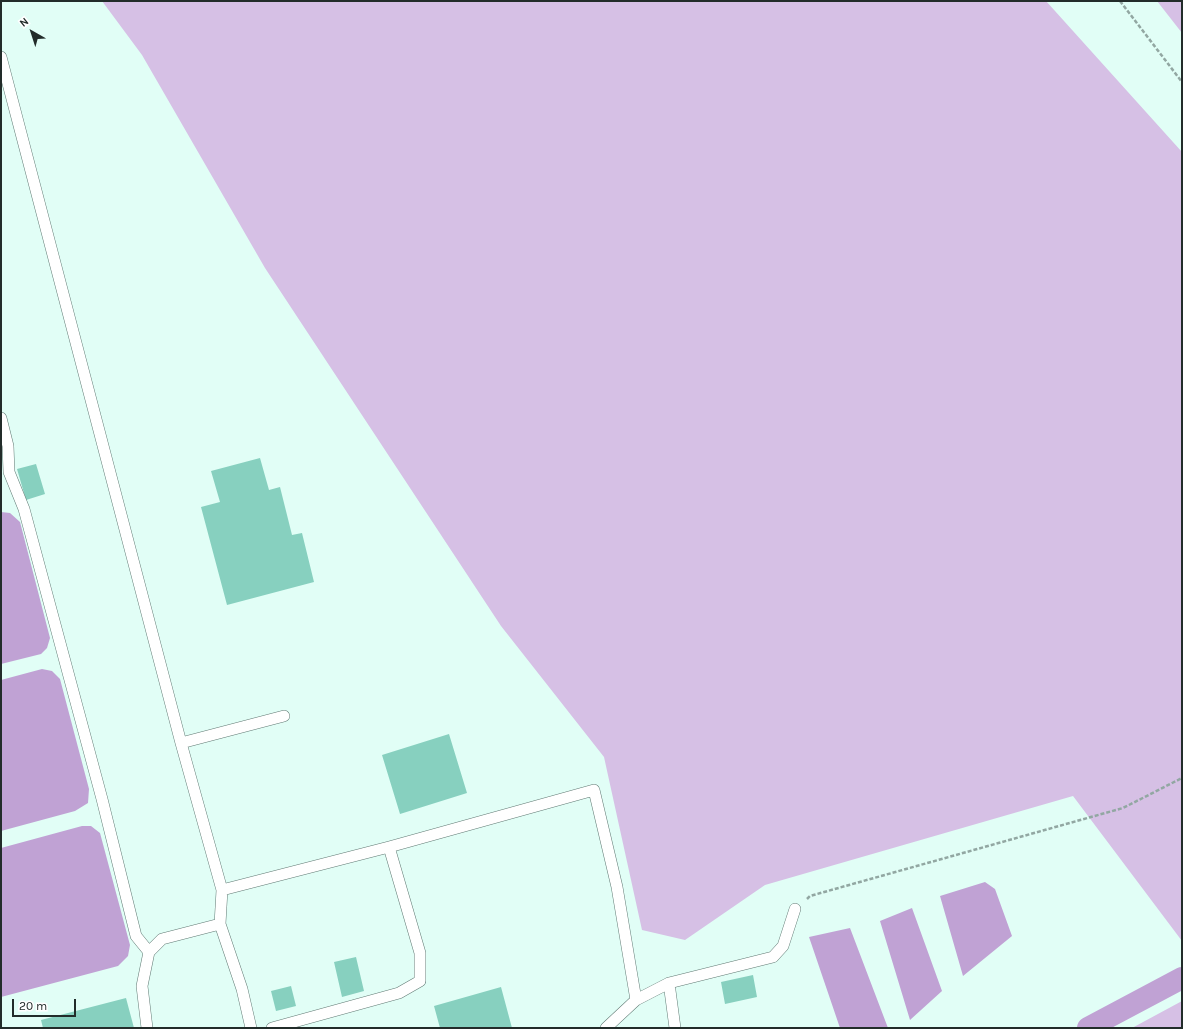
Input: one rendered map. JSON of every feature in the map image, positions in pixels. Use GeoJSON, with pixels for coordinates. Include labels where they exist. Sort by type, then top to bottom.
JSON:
{"type":"FeatureCollection","features":[{"type":"Feature","properties":{"kind":"lane"},"geometry":{"type":"LineString","coordinates":[[1,57],[181,742],[222,890],[220,924],[242,989],[251,1028]]}},
{"type":"Feature","properties":{"kind":"lane"},"geometry":{"type":"LineString","coordinates":[[1,418],[8,446],[9,472],[26,517],[102,800],[136,936],[149,952]]}},
{"type":"Feature","properties":{"kind":"lane"},"geometry":{"type":"LineString","coordinates":[[181,742],[284,716]]}},
{"type":"Feature","properties":{"kind":"lane"},"geometry":{"type":"LineString","coordinates":[[222,890],[389,847],[594,790],[618,887],[636,1000]]}},
{"type":"Feature","properties":{"kind":"lane"},"geometry":{"type":"LineString","coordinates":[[272,1028],[400,993],[420,981],[420,953],[389,847]]}},
{"type":"Feature","properties":{"kind":"lane"},"geometry":{"type":"LineString","coordinates":[[606,1028],[636,1000],[669,983],[773,956],[783,946],[795,909]]}},
{"type":"Feature","properties":{"kind":"lane"},"geometry":{"type":"LineString","coordinates":[[147,1028],[142,986],[149,952],[162,938],[220,924]]}},
{"type":"Feature","properties":{"kind":"lane"},"geometry":{"type":"LineString","coordinates":[[669,983],[675,1028]]}},
{"type":"Feature","properties":{"kind":"path"},"geometry":{"type":"LineString","coordinates":[[1120,1],[1182,82]]}},
{"type":"Feature","properties":{"kind":"path"},"geometry":{"type":"LineString","coordinates":[[795,909],[810,896],[1123,808],[1182,778]]}},
{"type":"Feature","properties":{"kind":"shaded area"},"geometry":{"type":"Polygon","coordinates":[[[102,1],[1046,1],[1182,152],[1182,941],[1073,796],[765,885],[685,940],[642,930],[604,757],[501,626],[265,268],[142,55],[102,1]]]}},
{"type":"Feature","properties":{"kind":"shaded area"},"geometry":{"type":"Polygon","coordinates":[[[1157,1],[1182,1],[1182,33],[1157,1]]]}},
{"type":"Feature","properties":{"kind":"shaded area"},"geometry":{"type":"Polygon","coordinates":[[[1,512],[10,513],[20,522],[50,638],[47,648],[41,654],[1,664],[1,512]]]}},
{"type":"Feature","properties":{"kind":"shaded area"},"geometry":{"type":"Polygon","coordinates":[[[42,669],[52,671],[60,679],[89,789],[88,803],[75,811],[1,831],[1,680],[42,669]]]}},
{"type":"Feature","properties":{"kind":"shaded area"},"geometry":{"type":"Polygon","coordinates":[[[82,826],[91,826],[100,833],[130,945],[128,956],[118,966],[1,997],[1,848],[82,826]]]}},
{"type":"Feature","properties":{"kind":"shaded area"},"geometry":{"type":"Polygon","coordinates":[[[985,882],[995,889],[1012,936],[963,976],[940,896],[985,882]]]}},
{"type":"Feature","properties":{"kind":"shaded area"},"geometry":{"type":"Polygon","coordinates":[[[912,908],[942,991],[910,1020],[880,921],[912,908]]]}},
{"type":"Feature","properties":{"kind":"shaded area"},"geometry":{"type":"Polygon","coordinates":[[[850,928],[888,1028],[840,1028],[809,937],[850,928]]]}},
{"type":"Feature","properties":{"kind":"shaded area"},"geometry":{"type":"Polygon","coordinates":[[[1182,1001],[1182,1028],[1132,1028],[1182,1001]]]}},
{"type":"Feature","properties":{"kind":"building"},"geometry":{"type":"Polygon","coordinates":[[[260,458],[269,490],[280,487],[292,535],[302,533],[314,582],[227,605],[201,507],[220,502],[211,471],[260,458]]]}},
{"type":"Feature","properties":{"kind":"building"},"geometry":{"type":"Polygon","coordinates":[[[36,464],[45,494],[26,500],[17,469],[36,464]]]}},
{"type":"Feature","properties":{"kind":"building"},"geometry":{"type":"Polygon","coordinates":[[[449,734],[467,793],[400,814],[382,755],[449,734]]]}},
{"type":"Feature","properties":{"kind":"building"},"geometry":{"type":"Polygon","coordinates":[[[356,957],[364,991],[342,997],[334,962],[356,957]]]}},
{"type":"Feature","properties":{"kind":"building"},"geometry":{"type":"Polygon","coordinates":[[[753,975],[757,997],[725,1004],[721,982],[753,975]]]}},
{"type":"Feature","properties":{"kind":"building"},"geometry":{"type":"Polygon","coordinates":[[[291,986],[296,1006],[276,1011],[271,991],[291,986]]]}},
{"type":"Feature","properties":{"kind":"building"},"geometry":{"type":"Polygon","coordinates":[[[501,987],[512,1028],[440,1028],[434,1006],[501,987]]]}},
{"type":"Feature","properties":{"kind":"building"},"geometry":{"type":"Polygon","coordinates":[[[126,998],[134,1028],[43,1028],[41,1020],[126,998]]]}},
{"type":"Feature","properties":{"kind":"waterway"},"geometry":{"type":"LineString","coordinates":[[1088,1028],[1182,978]]}}]}
